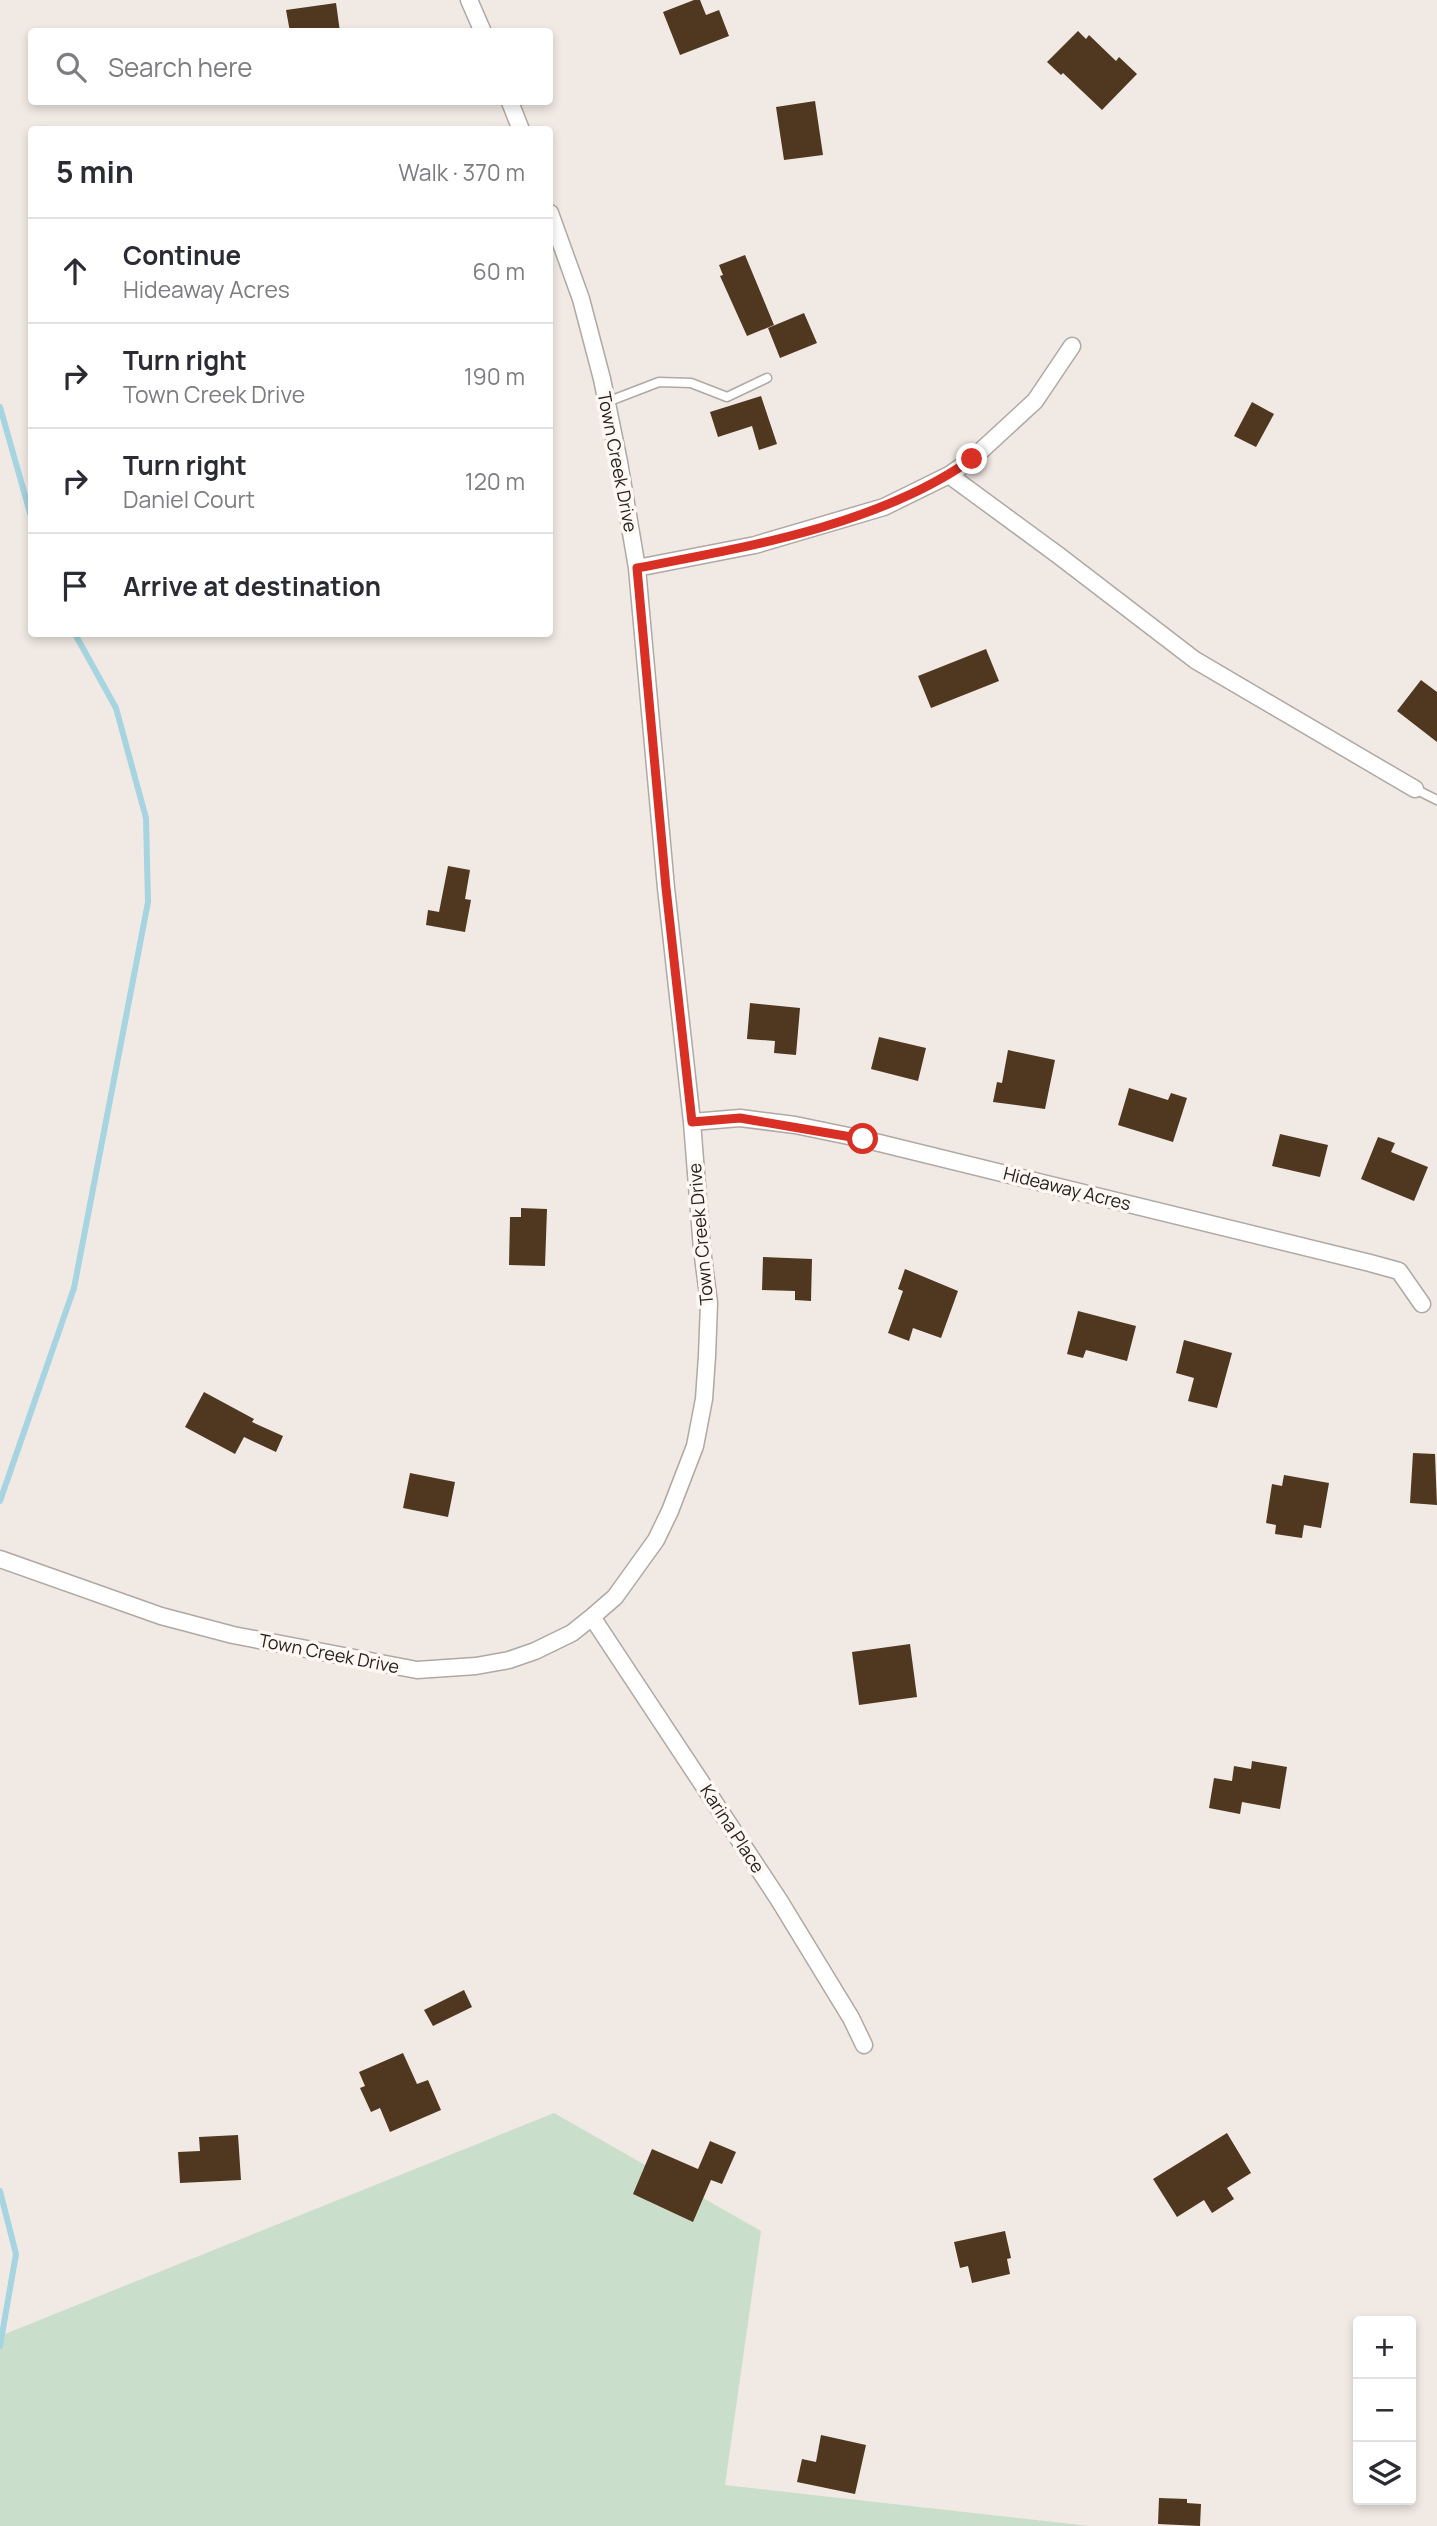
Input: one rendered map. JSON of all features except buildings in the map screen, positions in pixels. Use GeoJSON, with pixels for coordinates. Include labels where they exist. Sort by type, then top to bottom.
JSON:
{"type":"FeatureCollection","features":[{"type":"Feature","properties":{"kind":"street"},"geometry":{"type":"LineString","coordinates":[[469,0],[481,28]]}},
{"type":"Feature","properties":{"kind":"street"},"geometry":{"type":"LineString","coordinates":[[511,105],[519,126]]}},
{"type":"Feature","properties":{"kind":"street","name":"Town Creek Drive"},"geometry":{"type":"LineString","coordinates":[[0,1559],[186,1623],[233,1635],[417,1671],[509,1660],[572,1633],[615,1598],[656,1540],[670,1511],[695,1446],[704,1399],[709,1303],[666,888],[637,568],[607,402],[581,299],[553,221]]}},
{"type":"Feature","properties":{"kind":"street"},"geometry":{"type":"LineString","coordinates":[[637,568],[755,545],[884,507],[949,475],[972,459],[1035,401],[1072,346]]}},
{"type":"Feature","properties":{"kind":"street"},"geometry":{"type":"LineString","coordinates":[[949,475],[1195,660],[1415,789]]}},
{"type":"Feature","properties":{"kind":"street","name":"Hideaway Acres"},"geometry":{"type":"LineString","coordinates":[[692,1122],[740,1118],[863,1139],[1344,1256],[1399,1271],[1422,1304]]}},
{"type":"Feature","properties":{"kind":"street","name":"Karina Place"},"geometry":{"type":"LineString","coordinates":[[592,1618],[779,1900],[851,2018],[864,2045]]}},
{"type":"Feature","properties":{"kind":"lane"},"geometry":{"type":"LineString","coordinates":[[607,402],[659,382],[691,383],[727,397],[767,378]]}},
{"type":"Feature","properties":{"kind":"lane"},"geometry":{"type":"LineString","coordinates":[[1415,789],[1437,800]]}},
{"type":"Feature","properties":{"kind":"green space"},"geometry":{"type":"Polygon","coordinates":[[[554,2113],[761,2231],[725,2485],[1089,2526],[0,2526],[0,2336],[554,2113]]]}},
{"type":"Feature","properties":{"kind":"waterway"},"geometry":{"type":"LineString","coordinates":[[0,407],[28,506]]}},
{"type":"Feature","properties":{"kind":"waterway"},"geometry":{"type":"LineString","coordinates":[[0,1501],[74,1288],[148,902],[146,818],[116,708],[77,637]]}},
{"type":"Feature","properties":{"kind":"waterway"},"geometry":{"type":"LineString","coordinates":[[0,2191],[16,2254],[0,2346]]}},
{"type":"Feature","properties":{"kind":"route"},"geometry":{"type":"LineString","coordinates":[[863,1139],[795,1125],[740,1118],[692,1122],[666,888],[637,568],[755,545],[884,507],[949,475],[972,459]]}}]}
